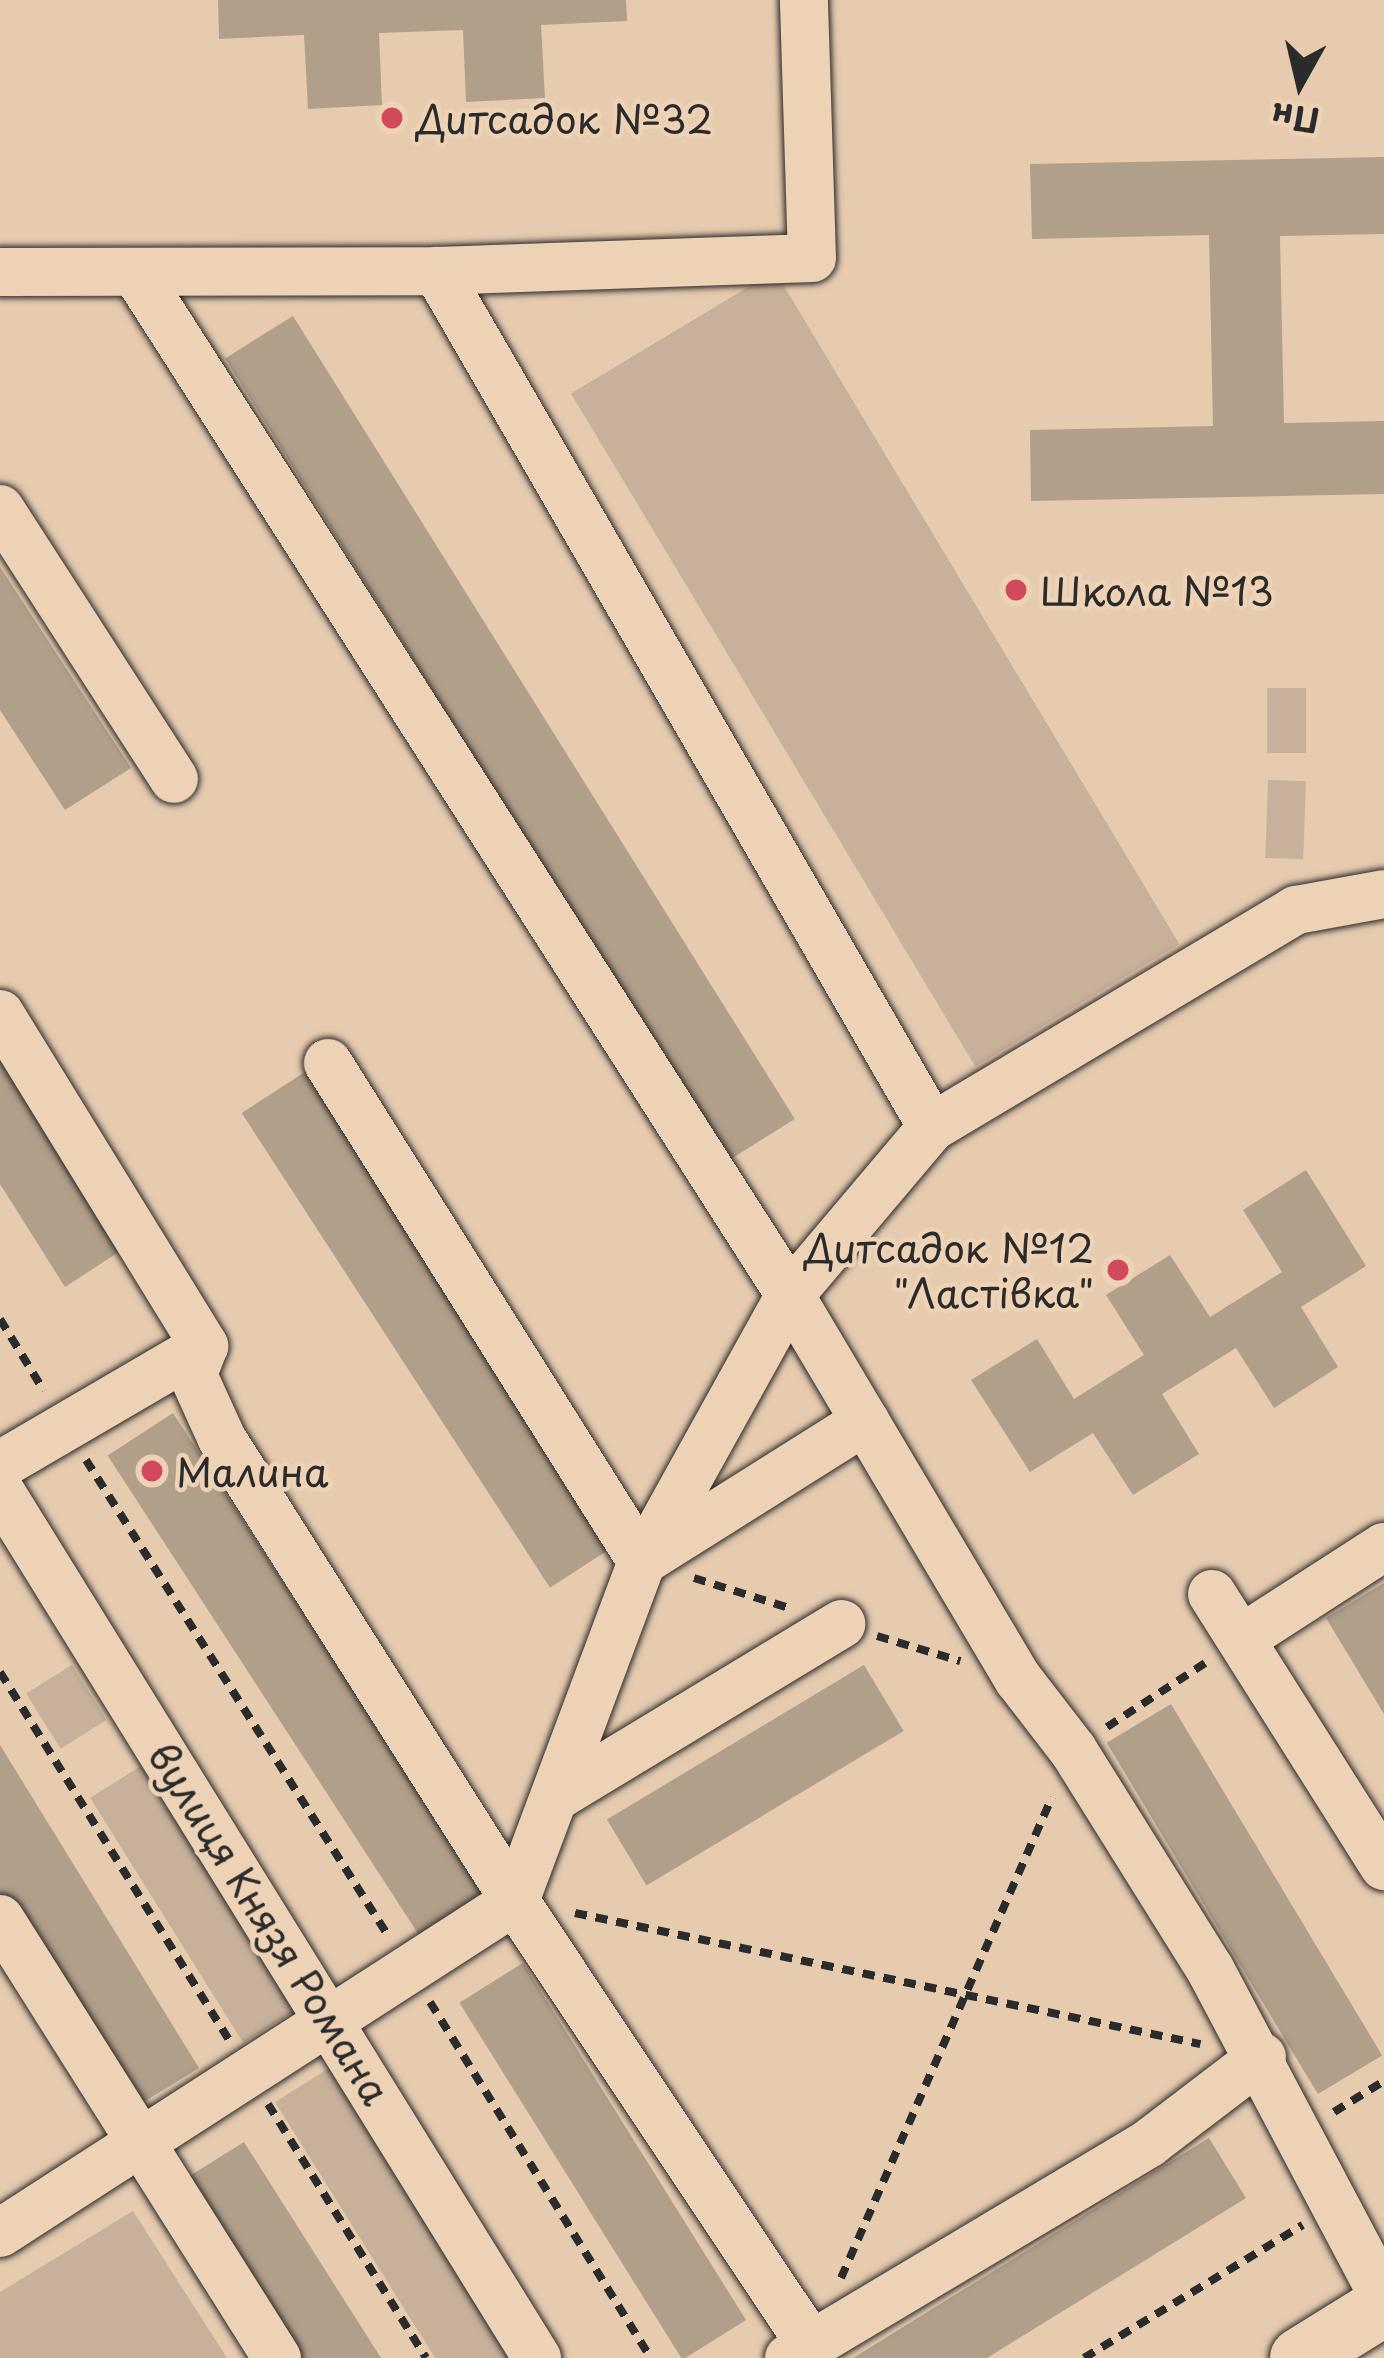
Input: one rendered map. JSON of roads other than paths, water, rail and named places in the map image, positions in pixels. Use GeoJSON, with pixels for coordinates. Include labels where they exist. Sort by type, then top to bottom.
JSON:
{"type":"FeatureCollection","features":[{"type":"Feature","properties":{"kind":"main road"},"geometry":{"type":"LineString","coordinates":[[1300,2358],[1384,2301]]}},
{"type":"Feature","properties":{"kind":"street"},"geometry":{"type":"LineString","coordinates":[[0,272],[437,271],[812,258],[804,0]]}},
{"type":"Feature","properties":{"kind":"street"},"geometry":{"type":"LineString","coordinates":[[437,271],[932,1127]]}},
{"type":"Feature","properties":{"kind":"street"},"geometry":{"type":"LineString","coordinates":[[136,273],[790,1294],[1019,1680],[1073,1750],[1262,2056],[1384,2301]]}},
{"type":"Feature","properties":{"kind":"street"},"geometry":{"type":"LineString","coordinates":[[0,509],[174,778]]}},
{"type":"Feature","properties":{"kind":"street"},"geometry":{"type":"LineString","coordinates":[[0,2233],[251,2077],[407,1966],[514,1901],[642,1562],[790,1294],[932,1127],[1296,910],[1384,894]]}},
{"type":"Feature","properties":{"kind":"street"},"geometry":{"type":"LineString","coordinates":[[0,1014],[204,1346]]}},
{"type":"Feature","properties":{"kind":"street"},"geometry":{"type":"LineString","coordinates":[[328,1063],[642,1562]]}},
{"type":"Feature","properties":{"kind":"street"},"geometry":{"type":"LineString","coordinates":[[0,1466],[204,1346]]}},
{"type":"Feature","properties":{"kind":"street"},"geometry":{"type":"LineString","coordinates":[[204,1346],[194,1375],[214,1424],[800,2352],[1148,2143],[1262,2056]]}},
{"type":"Feature","properties":{"kind":"street"},"geometry":{"type":"LineString","coordinates":[[642,1562],[865,1421]]}},
{"type":"Feature","properties":{"kind":"street","name":"вулиця Князя Романа"},"geometry":{"type":"LineString","coordinates":[[0,1491],[332,2018],[537,2358]]}},
{"type":"Feature","properties":{"kind":"street"},"geometry":{"type":"LineString","coordinates":[[1241,1639],[1384,1547]]}},
{"type":"Feature","properties":{"kind":"street"},"geometry":{"type":"LineString","coordinates":[[1212,1594],[1384,1866]]}},
{"type":"Feature","properties":{"kind":"street"},"geometry":{"type":"LineString","coordinates":[[554,1798],[841,1624]]}},
{"type":"Feature","properties":{"kind":"street"},"geometry":{"type":"LineString","coordinates":[[0,1919],[277,2358]]}},
{"type":"Feature","properties":{"kind":"place","name":"Дитсадок №32"},"geometry":{"type":"Point","coordinates":[392,118]}},
{"type":"Feature","properties":{"kind":"place","name":"Школа №13"},"geometry":{"type":"Point","coordinates":[1016,590]}},
{"type":"Feature","properties":{"kind":"place","name":"Дитсадок №12 \"Ластівка\""},"geometry":{"type":"Point","coordinates":[1118,1270]}},
{"type":"Feature","properties":{"kind":"place","name":"Малина"},"geometry":{"type":"Point","coordinates":[152,1471]}}]}
